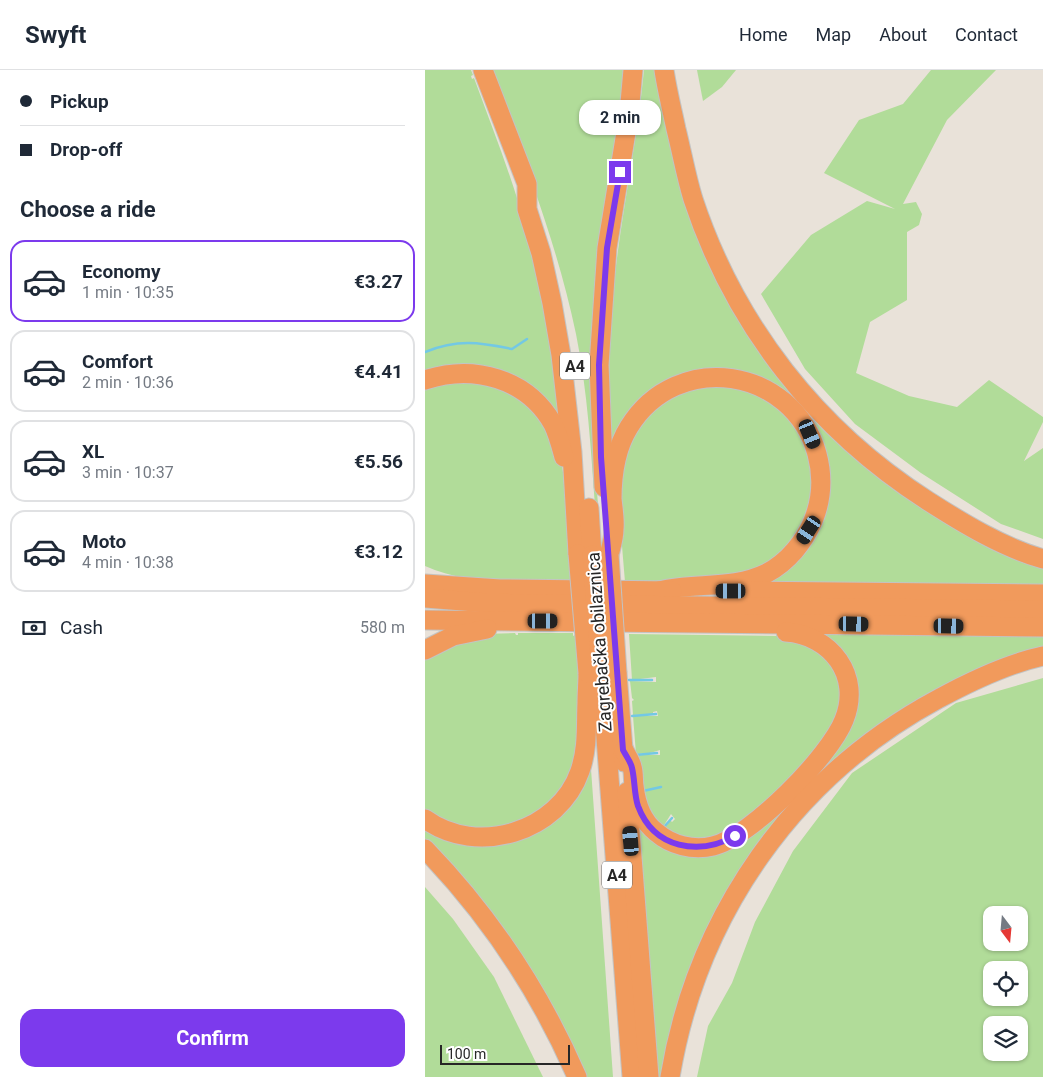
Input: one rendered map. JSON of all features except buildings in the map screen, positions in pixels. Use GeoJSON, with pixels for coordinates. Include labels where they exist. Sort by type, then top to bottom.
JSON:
{"type":"FeatureCollection","features":[{"type":"Feature","properties":{"kind":"highway","name":"Zagrebačka obilaznica"},"geometry":{"type":"LineString","coordinates":[[483,70],[527,184],[549,250],[563,302],[576,372],[584,440],[632,1077]]}},
{"type":"Feature","properties":{"kind":"highway"},"geometry":{"type":"LineString","coordinates":[[593,555],[601,457],[599,365],[607,248],[629,114],[633,70]]}},
{"type":"Feature","properties":{"kind":"highway"},"geometry":{"type":"LineString","coordinates":[[664,70],[685,171],[693,200],[710,243],[729,283],[755,329],[783,370],[821,415],[854,447],[899,482],[942,510],[989,536],[1043,559]]}},
{"type":"Feature","properties":{"kind":"highway"},"geometry":{"type":"LineString","coordinates":[[527,184],[527,208],[543,261],[561,355],[576,506]]}},
{"type":"Feature","properties":{"kind":"highway"},"geometry":{"type":"LineString","coordinates":[[425,380],[447,374],[481,374],[513,385],[530,396],[554,425],[565,458],[571,498],[576,506],[593,555]]}},
{"type":"Feature","properties":{"kind":"highway"},"geometry":{"type":"LineString","coordinates":[[593,555],[614,529],[612,487],[617,455],[629,427],[646,405],[673,387],[692,380],[713,377],[740,379],[775,394],[795,412],[803,423],[815,446],[819,460],[821,490],[819,503],[809,530],[801,543],[787,558],[774,569],[759,576],[734,583],[677,586],[659,591]]}},
{"type":"Feature","properties":{"kind":"highway"},"geometry":{"type":"LineString","coordinates":[[425,571],[451,580],[484,583],[500,589]]}},
{"type":"Feature","properties":{"kind":"highway"},"geometry":{"type":"LineString","coordinates":[[425,584],[500,589],[1043,594]]}},
{"type":"Feature","properties":{"kind":"highway"},"geometry":{"type":"LineString","coordinates":[[425,598],[487,603],[532,604],[1043,610]]}},
{"type":"Feature","properties":{"kind":"highway"},"geometry":{"type":"LineString","coordinates":[[425,620],[1043,627]]}},
{"type":"Feature","properties":{"kind":"highway"},"geometry":{"type":"LineString","coordinates":[[425,650],[453,636],[474,630],[555,628],[576,621]]}},
{"type":"Feature","properties":{"kind":"highway"},"geometry":{"type":"LineString","coordinates":[[623,750],[632,766],[636,800],[646,822],[665,839],[688,847],[713,846],[735,836],[767,811],[804,774],[830,744],[844,720],[849,698],[849,685],[845,671],[833,653],[820,641],[791,632],[762,632],[741,623]]}},
{"type":"Feature","properties":{"kind":"highway"},"geometry":{"type":"LineString","coordinates":[[670,1077],[677,1042],[695,979],[724,914],[747,874],[772,838],[798,807],[849,758],[885,731],[921,708],[956,689],[996,671],[1043,656]]}},
{"type":"Feature","properties":{"kind":"highway","name":"Zagrebačka obilaznica"},"geometry":{"type":"LineString","coordinates":[[602,673],[623,750],[649,1077]]}},
{"type":"Feature","properties":{"kind":"highway"},"geometry":{"type":"LineString","coordinates":[[425,820],[454,833],[491,837],[516,832],[548,815],[565,798],[580,771],[586,746],[587,701],[589,694],[602,673]]}},
{"type":"Feature","properties":{"kind":"highway"},"geometry":{"type":"LineString","coordinates":[[589,694],[620,1077]]}},
{"type":"Feature","properties":{"kind":"highway"},"geometry":{"type":"LineString","coordinates":[[425,849],[482,913],[497,934],[543,1007],[577,1077]]}},
{"type":"Feature","properties":{"kind":"green space"},"geometry":{"type":"Polygon","coordinates":[[[425,70],[471,70],[473,75],[471,76],[472,79],[474,78],[503,156],[534,259],[553,355],[564,426],[538,394],[425,373],[425,70]]]}},
{"type":"Feature","properties":{"kind":"green space"},"geometry":{"type":"Polygon","coordinates":[[[628,70],[595,465],[601,545],[598,545],[588,413],[576,334],[549,233],[491,71],[628,70]]]}},
{"type":"Feature","properties":{"kind":"green space"},"geometry":{"type":"Polygon","coordinates":[[[644,70],[660,70],[696,220],[832,432],[1043,564],[1043,589],[756,587],[826,501],[795,404],[685,376],[611,448],[609,348],[611,315],[644,70]]]}},
{"type":"Feature","properties":{"kind":"green space"},"geometry":{"type":"Polygon","coordinates":[[[697,70],[736,70],[722,87],[703,101],[697,70]]]}},
{"type":"Feature","properties":{"kind":"green space"},"geometry":{"type":"Polygon","coordinates":[[[931,70],[996,70],[947,120],[903,204],[916,202],[922,214],[919,225],[907,232],[907,300],[870,322],[856,373],[909,396],[957,407],[989,380],[1043,417],[1043,422],[1024,461],[1043,448],[1043,539],[1001,524],[921,473],[855,424],[805,369],[761,294],[811,235],[867,201],[895,209],[824,173],[859,120],[903,104],[931,70]]]}},
{"type":"Feature","properties":{"kind":"green space"},"geometry":{"type":"Polygon","coordinates":[[[460,379],[503,387],[539,415],[560,457],[563,472],[572,581],[516,582],[478,580],[460,577],[425,566],[425,387],[460,379]]]}},
{"type":"Feature","properties":{"kind":"green space"},"geometry":{"type":"Polygon","coordinates":[[[737,385],[779,405],[807,442],[816,481],[806,524],[783,554],[756,571],[709,581],[625,582],[618,515],[625,449],[643,417],[684,389],[737,385]]]}},
{"type":"Feature","properties":{"kind":"green space"},"geometry":{"type":"Polygon","coordinates":[[[515,633],[518,635],[518,633],[573,633],[573,636],[575,633],[583,718],[570,780],[534,818],[474,832],[425,813],[425,656],[483,634],[515,633]]]}},
{"type":"Feature","properties":{"kind":"green space"},"geometry":{"type":"Polygon","coordinates":[[[629,634],[781,636],[801,638],[836,666],[843,707],[818,751],[740,827],[703,842],[662,831],[670,820],[672,822],[675,819],[671,814],[661,830],[647,813],[636,755],[660,755],[660,750],[636,754],[633,716],[658,716],[657,711],[653,712],[653,714],[633,715],[632,701],[634,700],[632,698],[630,681],[656,682],[656,677],[632,680],[629,634]]]}},
{"type":"Feature","properties":{"kind":"green space"},"geometry":{"type":"Polygon","coordinates":[[[821,634],[1043,636],[1043,651],[916,705],[756,853],[665,1077],[658,1077],[639,821],[649,833],[726,848],[854,710],[821,634]]]}},
{"type":"Feature","properties":{"kind":"green space"},"geometry":{"type":"Polygon","coordinates":[[[1043,678],[1043,1077],[697,1077],[708,1026],[732,983],[755,922],[793,851],[852,773],[956,703],[1043,678]]]}},
{"type":"Feature","properties":{"kind":"green space"},"geometry":{"type":"Polygon","coordinates":[[[590,764],[613,1077],[582,1077],[425,840],[425,826],[520,837],[590,764]]]}},
{"type":"Feature","properties":{"kind":"green space"},"geometry":{"type":"Polygon","coordinates":[[[425,887],[453,919],[494,977],[543,1077],[425,1077],[425,887]]]}},
{"type":"Feature","properties":{"kind":"waterway"},"geometry":{"type":"LineString","coordinates":[[425,352],[458,343],[478,343],[512,349],[527,339]]}},
{"type":"Feature","properties":{"kind":"waterway"},"geometry":{"type":"LineString","coordinates":[[629,680],[652,680]]}},
{"type":"Feature","properties":{"kind":"waterway"},"geometry":{"type":"LineString","coordinates":[[632,716],[656,714]]}},
{"type":"Feature","properties":{"kind":"waterway"},"geometry":{"type":"LineString","coordinates":[[635,755],[657,753]]}},
{"type":"Feature","properties":{"kind":"waterway"},"geometry":{"type":"LineString","coordinates":[[643,791],[661,787]]}},
{"type":"Feature","properties":{"kind":"waterway"},"geometry":{"type":"LineString","coordinates":[[663,828],[672,818]]}},
{"type":"Feature","properties":{"kind":"route"},"geometry":{"type":"LineString","coordinates":[[620,172],[607,248],[599,365],[601,457],[623,750],[632,766],[636,800],[642,815],[658,834],[675,844],[701,848],[726,842],[735,836]]}}]}
